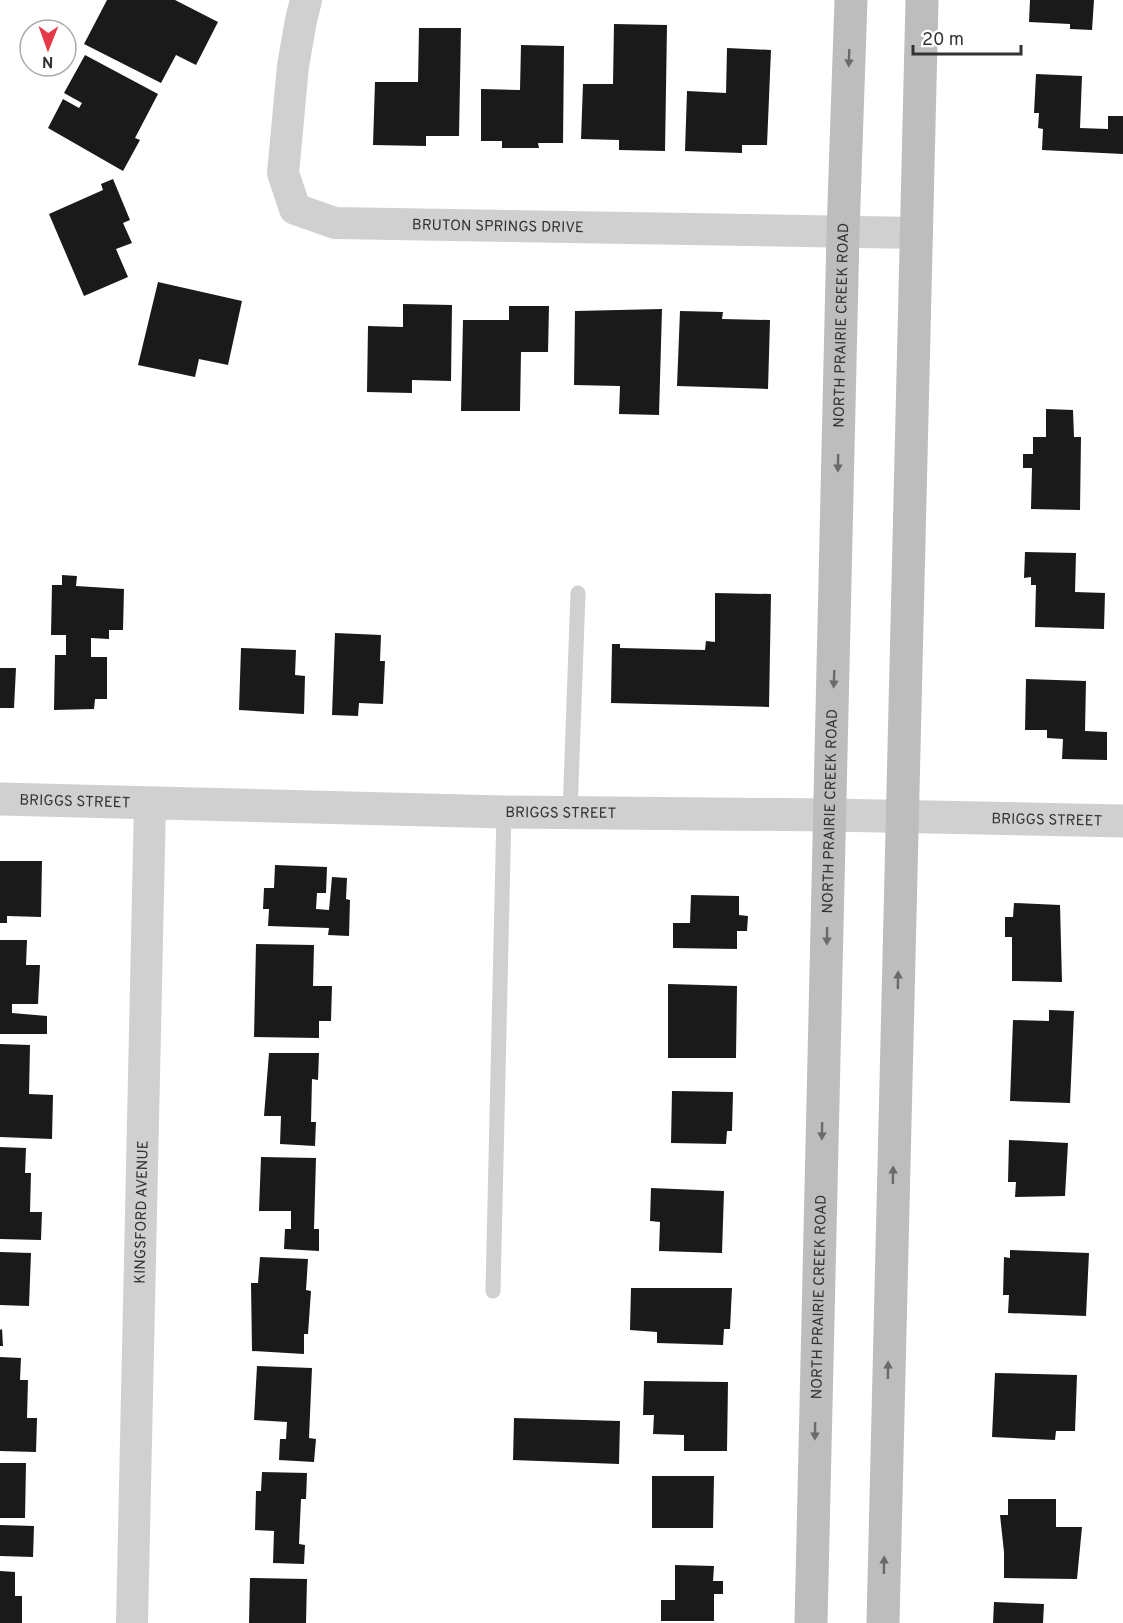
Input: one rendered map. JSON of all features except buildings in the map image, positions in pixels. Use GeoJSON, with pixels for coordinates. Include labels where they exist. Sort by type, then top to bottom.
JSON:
{"type":"FeatureCollection","features":[{"type":"Feature","properties":{"kind":"main road","name":"NORTH PRAIRIE CREEK ROAD"},"geometry":{"type":"LineString","coordinates":[[811,1623],[843,233],[851,0]]}},
{"type":"Feature","properties":{"kind":"main road"},"geometry":{"type":"LineString","coordinates":[[883,1623],[922,0]]}},
{"type":"Feature","properties":{"kind":"street","name":"BRUTON SPRINGS DRIVE"},"geometry":{"type":"LineString","coordinates":[[306,0],[293,66],[283,173],[295,209],[335,223],[916,233]]}},
{"type":"Feature","properties":{"kind":"street","name":"BRIGGS STREET"},"geometry":{"type":"LineString","coordinates":[[0,799],[504,812],[830,814],[1123,821]]}},
{"type":"Feature","properties":{"kind":"street","name":"KINGSFORD AVENUE"},"geometry":{"type":"LineString","coordinates":[[132,1623],[150,803]]}},
{"type":"Feature","properties":{"kind":"lane"},"geometry":{"type":"LineString","coordinates":[[570,813],[578,593]]}},
{"type":"Feature","properties":{"kind":"lane"},"geometry":{"type":"LineString","coordinates":[[493,1291],[504,812]]}}]}
